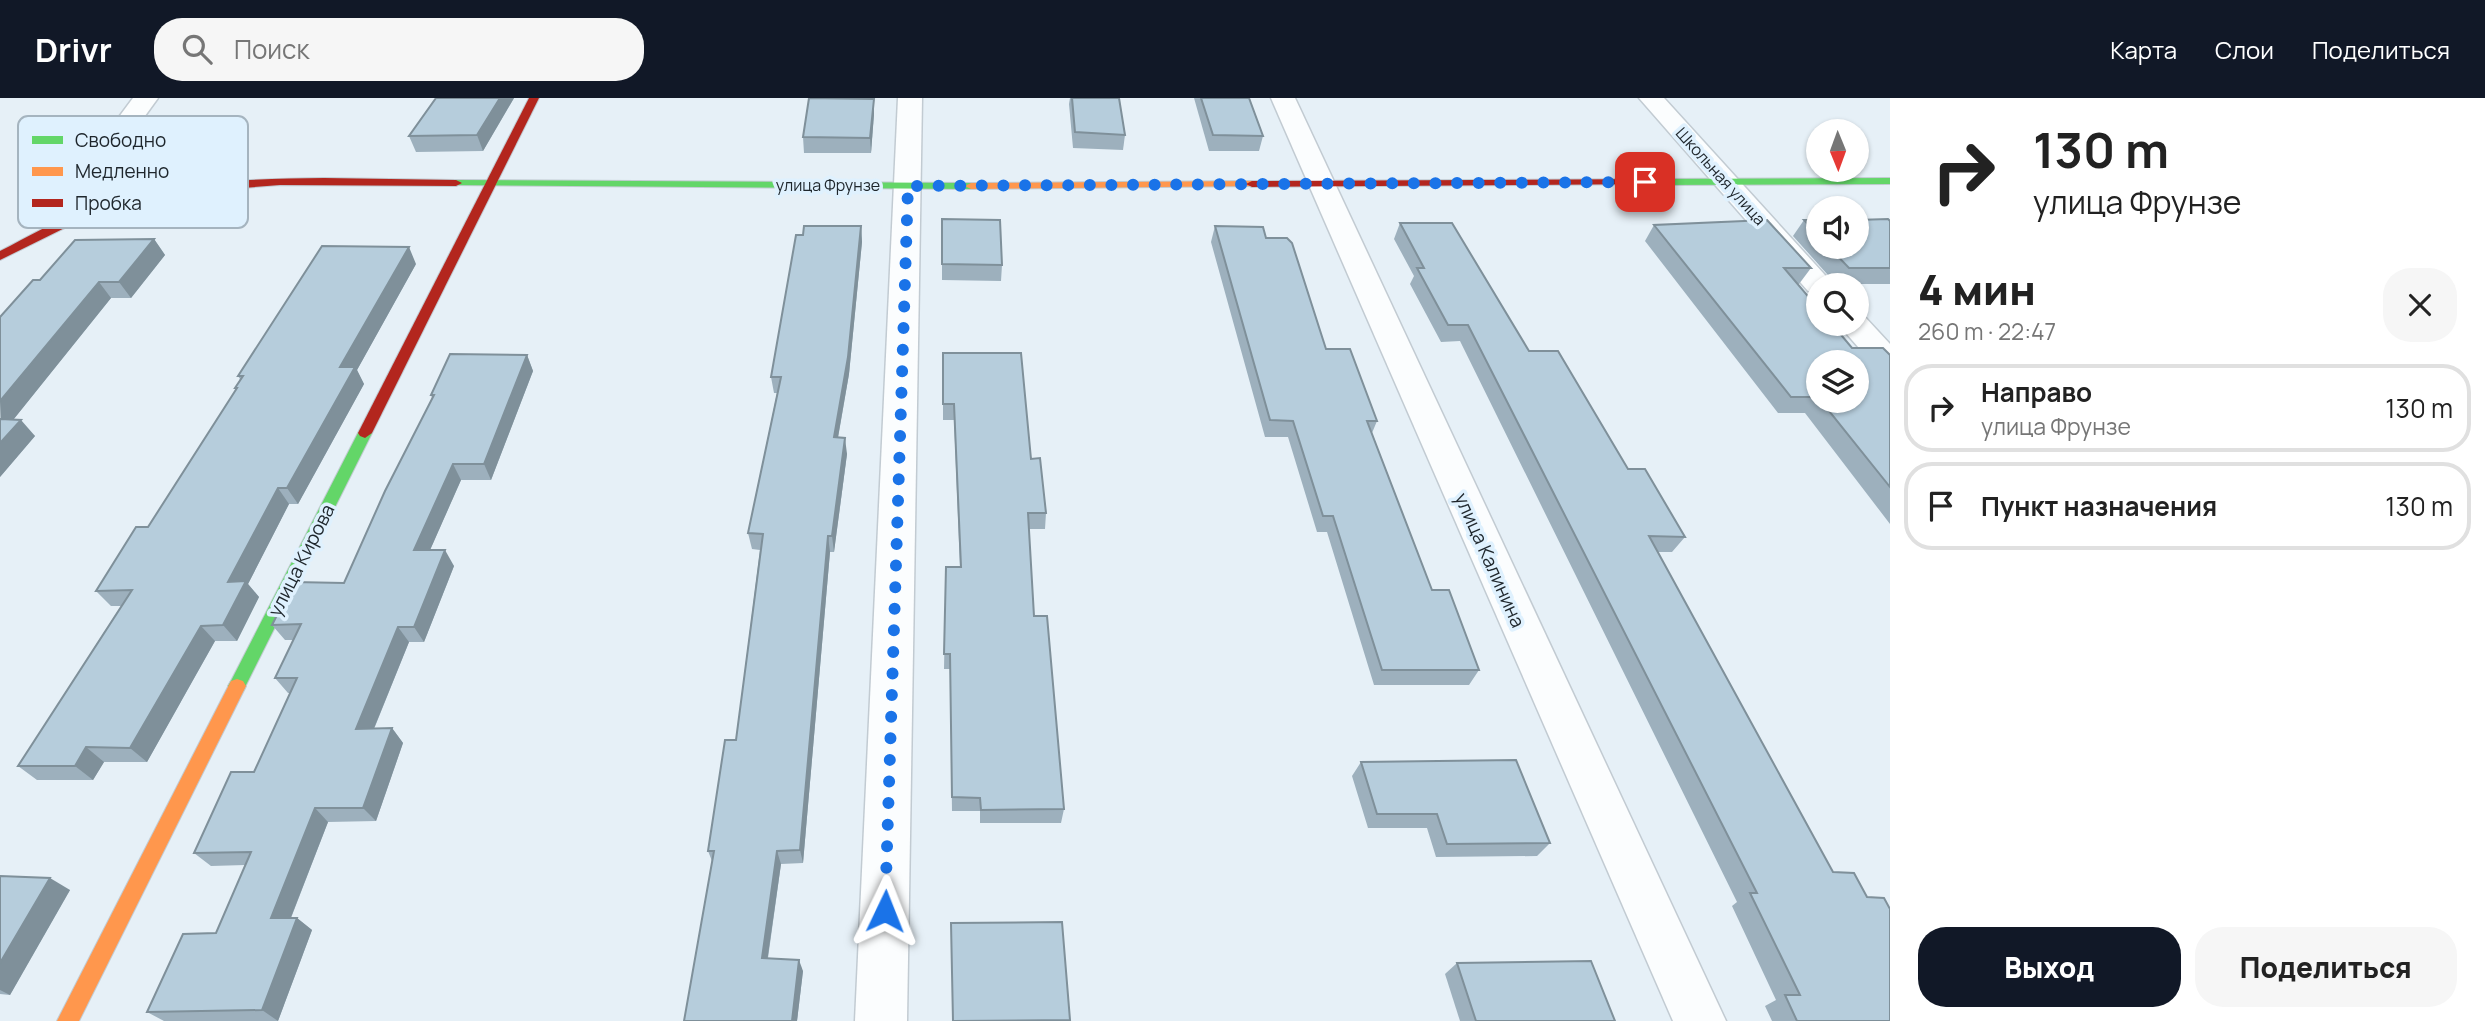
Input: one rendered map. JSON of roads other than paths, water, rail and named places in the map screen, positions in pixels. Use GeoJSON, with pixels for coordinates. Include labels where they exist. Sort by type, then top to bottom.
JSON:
{"type":"FeatureCollection","features":[{"type":"Feature","properties":{"kind":"street"},"geometry":{"type":"LineString","coordinates":[[133,116],[146,98]]}},
{"type":"Feature","properties":{"kind":"street","name":"улица Кирова"},"geometry":{"type":"LineString","coordinates":[[68,1021],[534,98]]}},
{"type":"Feature","properties":{"kind":"street"},"geometry":{"type":"LineString","coordinates":[[881,1021],[910,98]]}},
{"type":"Feature","properties":{"kind":"street","name":"улица Калинина"},"geometry":{"type":"LineString","coordinates":[[1283,98],[1700,1021]]}},
{"type":"Feature","properties":{"kind":"street","name":"Школьная улица"},"geometry":{"type":"LineString","coordinates":[[1651,98],[1808,273]]}},
{"type":"Feature","properties":{"kind":"street","name":"улица Фрунзе"},"geometry":{"type":"LineString","coordinates":[[248,186],[308,183],[908,186],[1890,181]]}},
{"type":"Feature","properties":{"kind":"street","name":"улица Фрунзе"},"geometry":{"type":"LineString","coordinates":[[0,256],[58,228]]}},
{"type":"Feature","properties":{"kind":"street"},"geometry":{"type":"LineString","coordinates":[[1865,336],[1890,364]]}}]}
